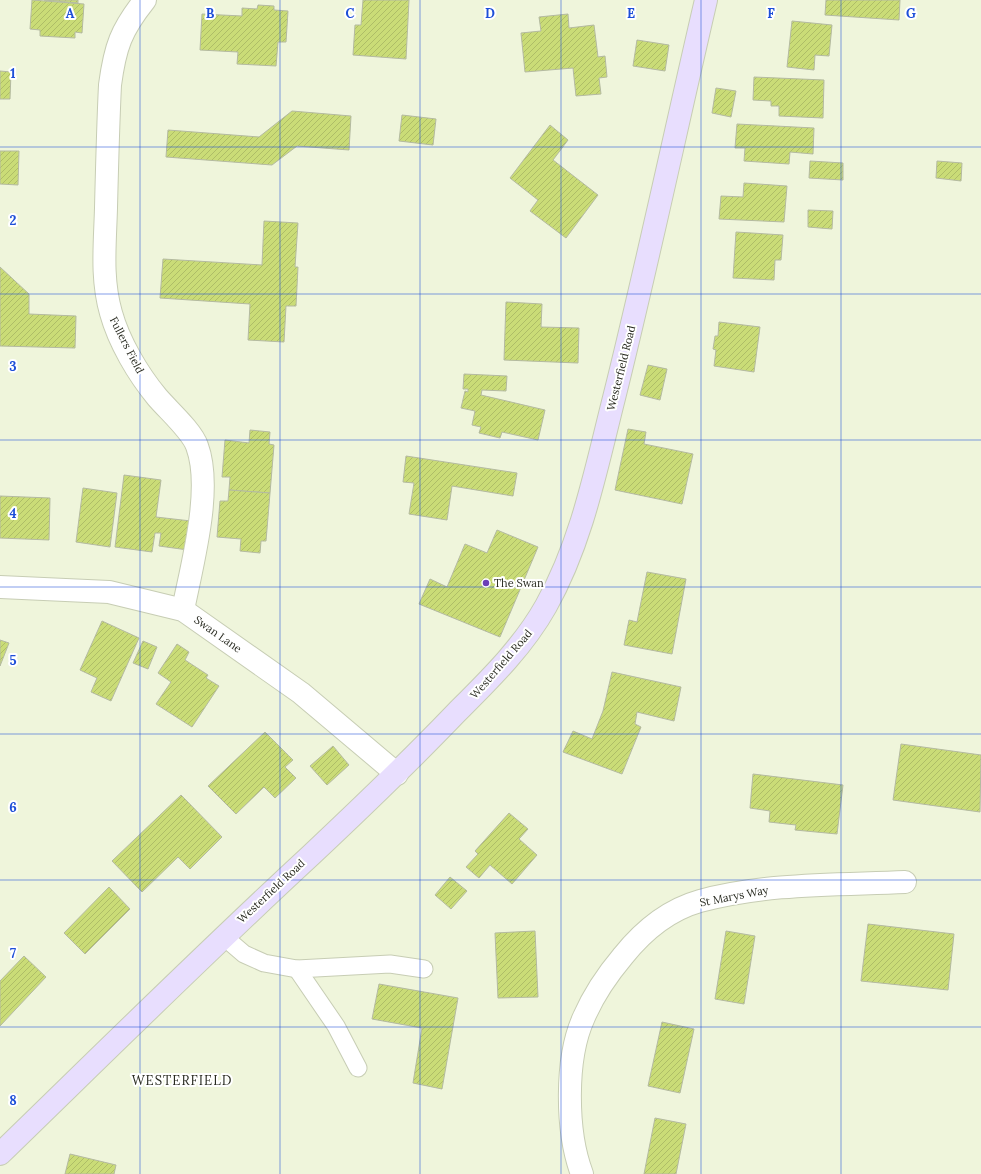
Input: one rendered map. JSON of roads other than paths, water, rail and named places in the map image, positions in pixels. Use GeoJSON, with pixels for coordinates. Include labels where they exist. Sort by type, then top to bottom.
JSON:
{"type":"FeatureCollection","features":[{"type":"Feature","properties":{"kind":"main road","name":"Westerfield Road"},"geometry":{"type":"LineString","coordinates":[[0,1154],[223,936],[397,774],[499,670],[519,646],[547,605],[567,563],[582,520],[619,377],[706,0]]}},
{"type":"Feature","properties":{"kind":"street","name":"Fullers Field"},"geometry":{"type":"LineString","coordinates":[[145,0],[126,25],[118,43],[110,85],[103,278],[111,314],[137,368],[156,396],[181,423],[197,445],[203,470],[200,522],[183,610]]}},
{"type":"Feature","properties":{"kind":"street","name":"Swan Lane"},"geometry":{"type":"LineString","coordinates":[[0,587],[109,592],[183,610],[301,693],[397,774]]}},
{"type":"Feature","properties":{"kind":"street","name":"St Marys Way"},"geometry":{"type":"LineString","coordinates":[[582,1174],[571,1126],[570,1088],[574,1049],[583,1018],[602,982],[634,943],[665,915],[700,901],[767,888],[904,882]]}},
{"type":"Feature","properties":{"kind":"lane"},"geometry":{"type":"LineString","coordinates":[[223,936],[244,954],[264,963],[297,969],[390,964],[424,969]]}},
{"type":"Feature","properties":{"kind":"lane"},"geometry":{"type":"LineString","coordinates":[[297,969],[336,1026],[358,1068]]}},
{"type":"Feature","properties":{"kind":"place","name":"The Swan"},"geometry":{"type":"Point","coordinates":[486,583]}},
{"type":"Feature","properties":{"kind":"district","name":"WESTERFIELD"},"geometry":{"type":"Point","coordinates":[182,1080]}}]}
